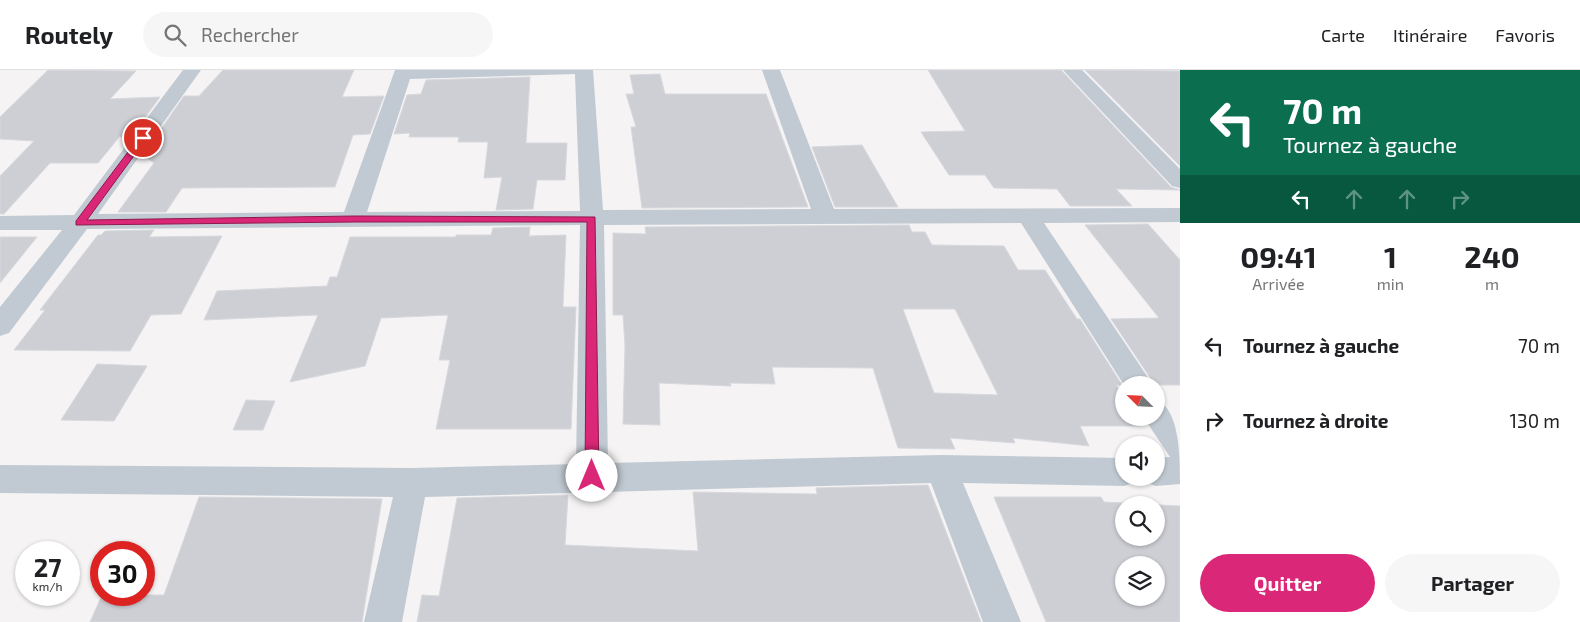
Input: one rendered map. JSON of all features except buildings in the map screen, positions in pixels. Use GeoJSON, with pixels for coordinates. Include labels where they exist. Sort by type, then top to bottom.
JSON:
{"type":"FeatureCollection","features":[{"type":"Feature","properties":{"kind":"street"},"geometry":{"type":"LineString","coordinates":[[0,326],[80,223],[192,70]]}},
{"type":"Feature","properties":{"kind":"street"},"geometry":{"type":"LineString","coordinates":[[354,219],[403,72],[572,70]]}},
{"type":"Feature","properties":{"kind":"street"},"geometry":{"type":"LineString","coordinates":[[584,70],[592,219],[592,476]]}},
{"type":"Feature","properties":{"kind":"street"},"geometry":{"type":"LineString","coordinates":[[771,70],[825,217]]}},
{"type":"Feature","properties":{"kind":"street"},"geometry":{"type":"LineString","coordinates":[[1072,70],[1180,181]]}},
{"type":"Feature","properties":{"kind":"street"},"geometry":{"type":"LineString","coordinates":[[0,223],[354,219],[1180,215]]}},
{"type":"Feature","properties":{"kind":"street"},"geometry":{"type":"LineString","coordinates":[[1028,216],[1133,376]]}},
{"type":"Feature","properties":{"kind":"street"},"geometry":{"type":"LineString","coordinates":[[1165,424],[1180,447]]}},
{"type":"Feature","properties":{"kind":"street"},"geometry":{"type":"LineString","coordinates":[[941,469],[1002,622]]}},
{"type":"Feature","properties":{"kind":"street"},"geometry":{"type":"LineString","coordinates":[[0,479],[412,483],[592,476],[941,469],[1115,472]]}},
{"type":"Feature","properties":{"kind":"street"},"geometry":{"type":"LineString","coordinates":[[1165,471],[1180,470]]}},
{"type":"Feature","properties":{"kind":"street"},"geometry":{"type":"LineString","coordinates":[[384,622],[412,483]]}},
{"type":"Feature","properties":{"kind":"route"},"geometry":{"type":"LineString","coordinates":[[143,138],[80,223],[354,219],[592,219],[592,476]]}}]}
